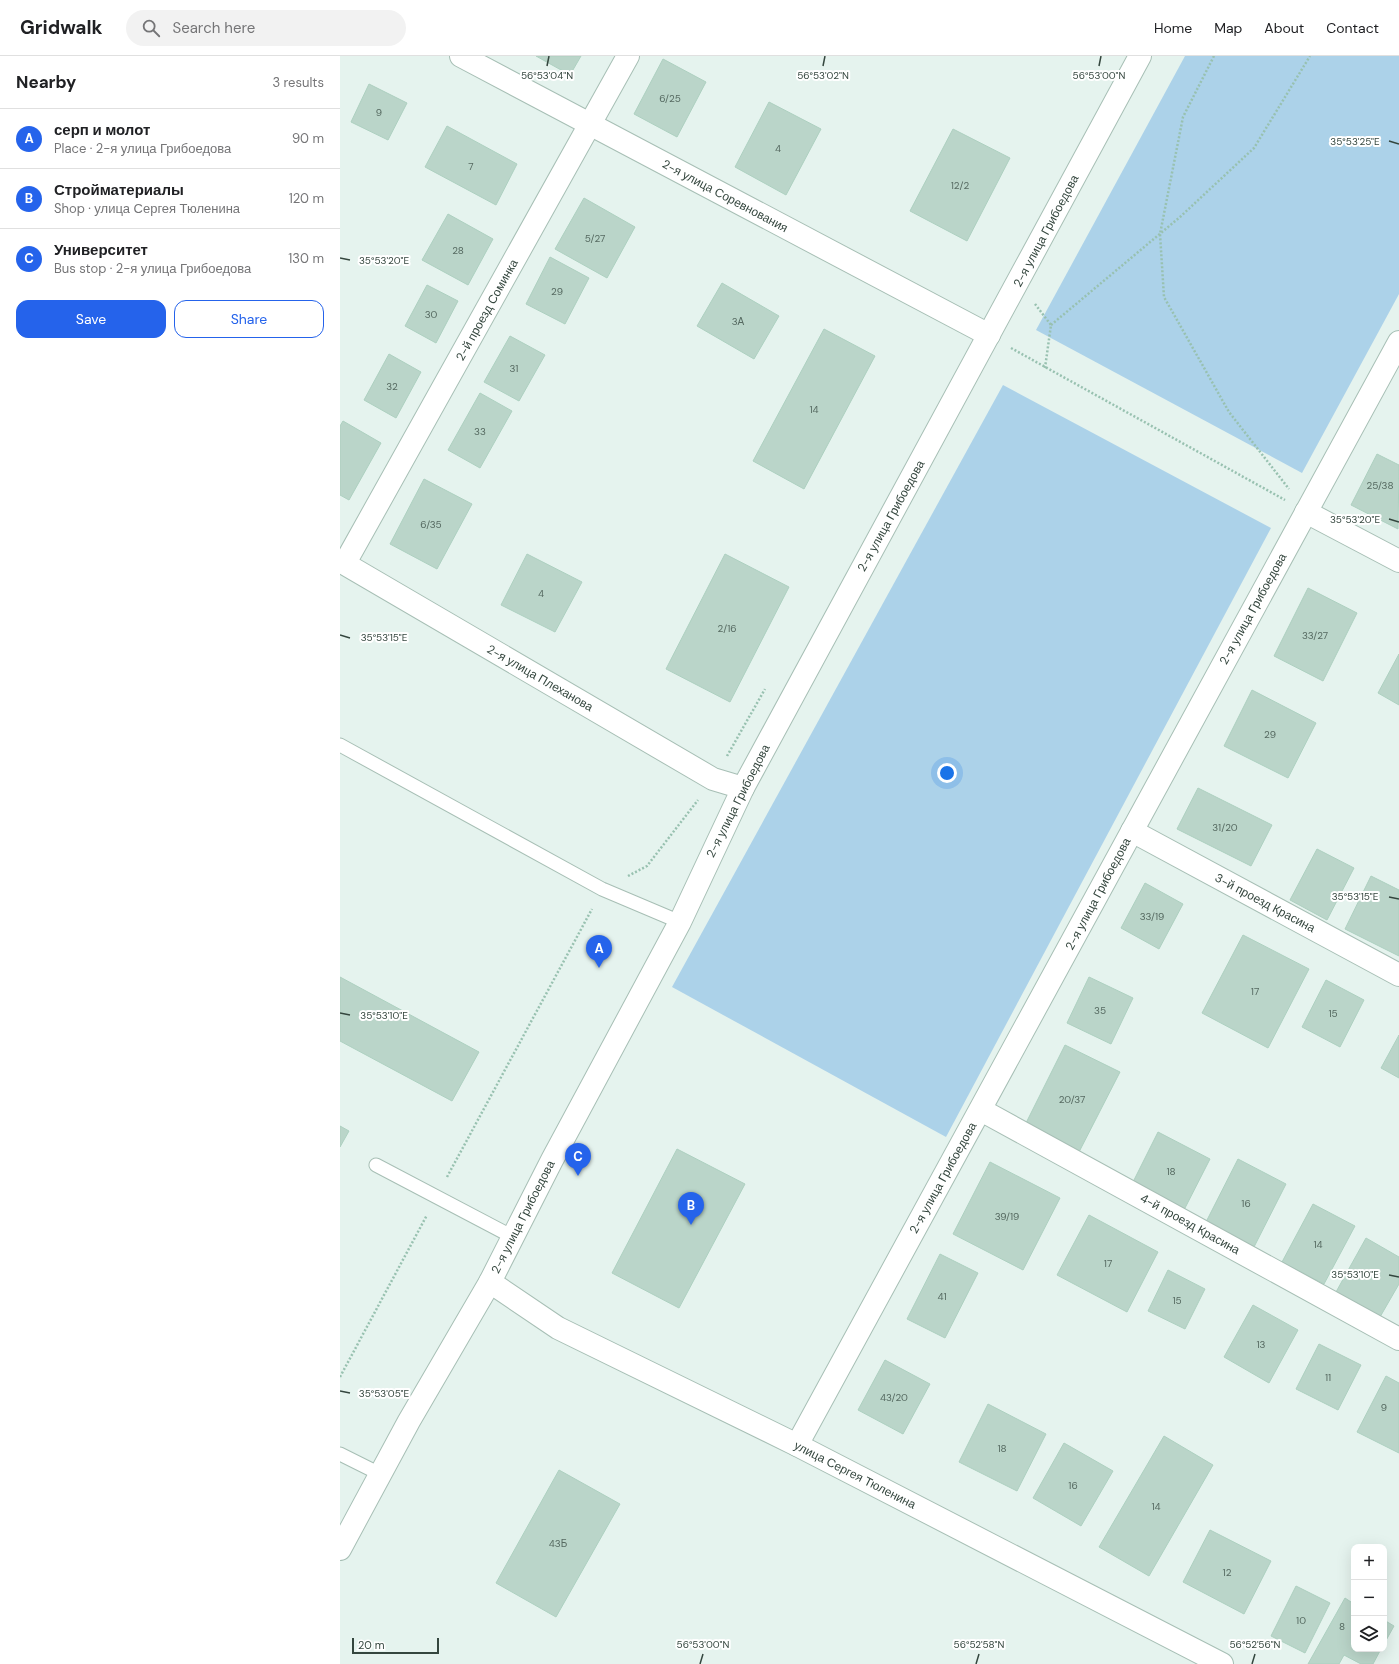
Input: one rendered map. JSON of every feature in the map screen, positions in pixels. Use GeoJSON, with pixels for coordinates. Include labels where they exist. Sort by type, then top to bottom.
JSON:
{"type":"FeatureCollection","features":[{"type":"Feature","properties":{"kind":"street","name":"2-я улица Соревнования"},"geometry":{"type":"LineString","coordinates":[[461,56],[989,335]]}},
{"type":"Feature","properties":{"kind":"street","name":"2-й проезд Соминка"},"geometry":{"type":"LineString","coordinates":[[343,562],[628,56]]}},
{"type":"Feature","properties":{"kind":"street","name":"2-я улица Грибоедова"},"geometry":{"type":"LineString","coordinates":[[340,1549],[380,1474],[490,1282],[552,1160],[680,922],[743,788],[1140,56]]}},
{"type":"Feature","properties":{"kind":"street","name":"2-я улица Грибоедова"},"geometry":{"type":"LineString","coordinates":[[797,1445],[1399,342]]}},
{"type":"Feature","properties":{"kind":"street"},"geometry":{"type":"LineString","coordinates":[[1306,512],[1399,561]]}},
{"type":"Feature","properties":{"kind":"street","name":"2-я улица Плеханова"},"geometry":{"type":"LineString","coordinates":[[343,562],[713,780],[743,788]]}},
{"type":"Feature","properties":{"kind":"street","name":"3-й проезд Красина"},"geometry":{"type":"LineString","coordinates":[[1132,831],[1399,975]]}},
{"type":"Feature","properties":{"kind":"street","name":"4-й проезд Красина"},"geometry":{"type":"LineString","coordinates":[[981,1110],[1399,1339]]}},
{"type":"Feature","properties":{"kind":"street","name":"улица Сергея Тюленина"},"geometry":{"type":"LineString","coordinates":[[490,1282],[558,1328],[797,1445],[1222,1664]]}},
{"type":"Feature","properties":{"kind":"lane"},"geometry":{"type":"LineString","coordinates":[[340,745],[602,889],[680,922]]}},
{"type":"Feature","properties":{"kind":"lane"},"geometry":{"type":"LineString","coordinates":[[376,1165],[513,1237]]}},
{"type":"Feature","properties":{"kind":"lane"},"geometry":{"type":"LineString","coordinates":[[340,1454],[380,1474]]}},
{"type":"Feature","properties":{"kind":"path"},"geometry":{"type":"LineString","coordinates":[[1214,56],[1183,117],[1160,234],[1164,297],[1229,412],[1306,512]]}},
{"type":"Feature","properties":{"kind":"path"},"geometry":{"type":"LineString","coordinates":[[1045,368],[1051,325],[1160,234],[1254,148],[1310,56]]}},
{"type":"Feature","properties":{"kind":"path"},"geometry":{"type":"LineString","coordinates":[[1015,288],[1036,304],[1051,325]]}},
{"type":"Feature","properties":{"kind":"path"},"geometry":{"type":"LineString","coordinates":[[989,335],[1045,368],[1306,512]]}},
{"type":"Feature","properties":{"kind":"path"},"geometry":{"type":"LineString","coordinates":[[340,1377],[602,889],[647,866],[713,780]]}},
{"type":"Feature","properties":{"kind":"shaded area"},"geometry":{"type":"Polygon","coordinates":[[[1185,56],[1399,56],[1399,294],[1302,473],[1036,330],[1185,56]]]}},
{"type":"Feature","properties":{"kind":"shaded area"},"geometry":{"type":"Polygon","coordinates":[[[1003,385],[1271,528],[946,1137],[672,987],[1003,385]]]}},
{"type":"Feature","properties":{"kind":"building"},"geometry":{"type":"Polygon","coordinates":[[[536,56],[581,56],[570,75],[536,56]]]}},
{"type":"Feature","properties":{"kind":"building"},"geometry":{"type":"Polygon","coordinates":[[[663,59],[706,82],[677,137],[634,114],[663,59]]]}},
{"type":"Feature","properties":{"kind":"building"},"geometry":{"type":"Polygon","coordinates":[[[369,84],[407,103],[388,140],[351,122],[369,84]]]}},
{"type":"Feature","properties":{"kind":"building"},"geometry":{"type":"Polygon","coordinates":[[[769,102],[821,129],[786,195],[735,167],[769,102]]]}},
{"type":"Feature","properties":{"kind":"building"},"geometry":{"type":"Polygon","coordinates":[[[447,126],[517,164],[496,205],[425,167],[447,126]]]}},
{"type":"Feature","properties":{"kind":"building"},"geometry":{"type":"Polygon","coordinates":[[[953,129],[1010,158],[967,241],[910,211],[953,129]]]}},
{"type":"Feature","properties":{"kind":"building"},"geometry":{"type":"Polygon","coordinates":[[[584,198],[635,227],[607,278],[555,249],[584,198]]]}},
{"type":"Feature","properties":{"kind":"building"},"geometry":{"type":"Polygon","coordinates":[[[448,214],[493,239],[468,285],[422,260],[448,214]]]}},
{"type":"Feature","properties":{"kind":"building"},"geometry":{"type":"Polygon","coordinates":[[[550,257],[589,278],[565,324],[526,304],[550,257]]]}},
{"type":"Feature","properties":{"kind":"building"},"geometry":{"type":"Polygon","coordinates":[[[722,283],[779,316],[754,359],[697,326],[722,283]]]}},
{"type":"Feature","properties":{"kind":"building"},"geometry":{"type":"Polygon","coordinates":[[[427,285],[458,301],[436,343],[405,326],[427,285]]]}},
{"type":"Feature","properties":{"kind":"building"},"geometry":{"type":"Polygon","coordinates":[[[824,329],[875,356],[804,489],[753,461],[824,329]]]}},
{"type":"Feature","properties":{"kind":"building"},"geometry":{"type":"Polygon","coordinates":[[[510,336],[545,355],[519,401],[484,382],[510,336]]]}},
{"type":"Feature","properties":{"kind":"building"},"geometry":{"type":"Polygon","coordinates":[[[389,354],[421,372],[396,418],[364,400],[389,354]]]}},
{"type":"Feature","properties":{"kind":"building"},"geometry":{"type":"Polygon","coordinates":[[[480,393],[512,411],[480,468],[448,450],[480,393]]]}},
{"type":"Feature","properties":{"kind":"building"},"geometry":{"type":"Polygon","coordinates":[[[343,421],[381,443],[349,500],[340,495],[340,426],[343,421]]]}},
{"type":"Feature","properties":{"kind":"building"},"geometry":{"type":"Polygon","coordinates":[[[1377,454],[1399,465],[1398,529],[1351,505],[1377,454]]]}},
{"type":"Feature","properties":{"kind":"building"},"geometry":{"type":"Polygon","coordinates":[[[424,479],[472,504],[437,569],[390,544],[424,479]]]}},
{"type":"Feature","properties":{"kind":"building"},"geometry":{"type":"Polygon","coordinates":[[[527,554],[582,582],[555,632],[501,605],[527,554]]]}},
{"type":"Feature","properties":{"kind":"building"},"geometry":{"type":"Polygon","coordinates":[[[725,554],[789,587],[730,702],[666,669],[725,554]]]}},
{"type":"Feature","properties":{"kind":"building"},"geometry":{"type":"Polygon","coordinates":[[[1308,588],[1357,613],[1323,681],[1274,656],[1308,588]]]}},
{"type":"Feature","properties":{"kind":"building"},"geometry":{"type":"Polygon","coordinates":[[[1399,654],[1399,705],[1378,693],[1399,654]]]}},
{"type":"Feature","properties":{"kind":"building"},"geometry":{"type":"Polygon","coordinates":[[[1252,690],[1316,723],[1288,778],[1224,746],[1252,690]]]}},
{"type":"Feature","properties":{"kind":"building"},"geometry":{"type":"Polygon","coordinates":[[[1198,788],[1272,825],[1251,866],[1177,829],[1198,788]]]}},
{"type":"Feature","properties":{"kind":"building"},"geometry":{"type":"Polygon","coordinates":[[[1317,849],[1354,868],[1327,920],[1290,900],[1317,849]]]}},
{"type":"Feature","properties":{"kind":"building"},"geometry":{"type":"Polygon","coordinates":[[[1371,876],[1399,890],[1399,956],[1345,929],[1371,876]]]}},
{"type":"Feature","properties":{"kind":"building"},"geometry":{"type":"Polygon","coordinates":[[[1145,883],[1183,904],[1159,949],[1121,928],[1145,883]]]}},
{"type":"Feature","properties":{"kind":"building"},"geometry":{"type":"Polygon","coordinates":[[[1243,935],[1309,969],[1268,1048],[1202,1013],[1243,935]]]}},
{"type":"Feature","properties":{"kind":"building"},"geometry":{"type":"Polygon","coordinates":[[[340,977],[479,1052],[452,1101],[340,1041],[340,977]]]}},
{"type":"Feature","properties":{"kind":"building"},"geometry":{"type":"Polygon","coordinates":[[[1089,977],[1133,998],[1111,1044],[1067,1023],[1089,977]]]}},
{"type":"Feature","properties":{"kind":"building"},"geometry":{"type":"Polygon","coordinates":[[[1326,980],[1364,1000],[1340,1047],[1302,1027],[1326,980]]]}},
{"type":"Feature","properties":{"kind":"building"},"geometry":{"type":"Polygon","coordinates":[[[1399,1035],[1399,1078],[1381,1068],[1399,1035]]]}},
{"type":"Feature","properties":{"kind":"building"},"geometry":{"type":"Polygon","coordinates":[[[1065,1045],[1120,1072],[1079,1152],[1025,1125],[1065,1045]]]}},
{"type":"Feature","properties":{"kind":"building"},"geometry":{"type":"Polygon","coordinates":[[[340,1126],[349,1131],[340,1147],[340,1126]]]}},
{"type":"Feature","properties":{"kind":"building"},"geometry":{"type":"Polygon","coordinates":[[[1158,1132],[1210,1159],[1184,1210],[1132,1184],[1158,1132]]]}},
{"type":"Feature","properties":{"kind":"building"},"geometry":{"type":"Polygon","coordinates":[[[677,1149],[745,1184],[679,1308],[612,1273],[677,1149]]]}},
{"type":"Feature","properties":{"kind":"building"},"geometry":{"type":"Polygon","coordinates":[[[1238,1159],[1286,1184],[1254,1247],[1206,1222],[1238,1159]]]}},
{"type":"Feature","properties":{"kind":"building"},"geometry":{"type":"Polygon","coordinates":[[[990,1162],[1060,1198],[1023,1270],[953,1234],[990,1162]]]}},
{"type":"Feature","properties":{"kind":"building"},"geometry":{"type":"Polygon","coordinates":[[[1313,1204],[1355,1226],[1324,1284],[1282,1262],[1313,1204]]]}},
{"type":"Feature","properties":{"kind":"building"},"geometry":{"type":"Polygon","coordinates":[[[1089,1215],[1158,1252],[1127,1312],[1057,1275],[1089,1215]]]}},
{"type":"Feature","properties":{"kind":"building"},"geometry":{"type":"Polygon","coordinates":[[[1366,1238],[1399,1257],[1399,1284],[1380,1317],[1336,1292],[1366,1238]]]}},
{"type":"Feature","properties":{"kind":"building"},"geometry":{"type":"Polygon","coordinates":[[[940,1254],[978,1273],[945,1338],[907,1319],[940,1254]]]}},
{"type":"Feature","properties":{"kind":"building"},"geometry":{"type":"Polygon","coordinates":[[[1168,1270],[1205,1289],[1185,1329],[1148,1311],[1168,1270]]]}},
{"type":"Feature","properties":{"kind":"building"},"geometry":{"type":"Polygon","coordinates":[[[1253,1305],[1298,1330],[1269,1383],[1224,1357],[1253,1305]]]}},
{"type":"Feature","properties":{"kind":"building"},"geometry":{"type":"Polygon","coordinates":[[[1319,1344],[1361,1365],[1338,1410],[1296,1389],[1319,1344]]]}},
{"type":"Feature","properties":{"kind":"building"},"geometry":{"type":"Polygon","coordinates":[[[885,1360],[930,1384],[903,1434],[858,1410],[885,1360]]]}},
{"type":"Feature","properties":{"kind":"building"},"geometry":{"type":"Polygon","coordinates":[[[1386,1376],[1399,1383],[1399,1453],[1357,1432],[1386,1376]]]}},
{"type":"Feature","properties":{"kind":"building"},"geometry":{"type":"Polygon","coordinates":[[[988,1404],[1046,1434],[1017,1491],[959,1462],[988,1404]]]}},
{"type":"Feature","properties":{"kind":"building"},"geometry":{"type":"Polygon","coordinates":[[[1164,1436],[1213,1465],[1149,1576],[1099,1547],[1164,1436]]]}},
{"type":"Feature","properties":{"kind":"building"},"geometry":{"type":"Polygon","coordinates":[[[1064,1443],[1113,1471],[1081,1526],[1033,1498],[1064,1443]]]}},
{"type":"Feature","properties":{"kind":"building"},"geometry":{"type":"Polygon","coordinates":[[[559,1470],[620,1504],[556,1617],[496,1583],[559,1470]]]}},
{"type":"Feature","properties":{"kind":"building"},"geometry":{"type":"Polygon","coordinates":[[[1210,1530],[1271,1561],[1244,1614],[1183,1582],[1210,1530]]]}},
{"type":"Feature","properties":{"kind":"building"},"geometry":{"type":"Polygon","coordinates":[[[1296,1586],[1330,1603],[1305,1653],[1271,1636],[1296,1586]]]}},
{"type":"Feature","properties":{"kind":"building"},"geometry":{"type":"Polygon","coordinates":[[[1345,1598],[1351,1602],[1351,1652],[1379,1652],[1373,1664],[1361,1664],[1344,1655],[1339,1664],[1308,1664],[1345,1598]]]}},
{"type":"Feature","properties":{"kind":"building"},"geometry":{"type":"Polygon","coordinates":[[[1387,1622],[1394,1626],[1387,1639],[1387,1622]]]}},
{"type":"Feature","properties":{"kind":"place","name":"серп и молот"},"geometry":{"type":"Point","coordinates":[599,968]}},
{"type":"Feature","properties":{"kind":"place","name":"Университет"},"geometry":{"type":"Point","coordinates":[578,1176]}},
{"type":"Feature","properties":{"kind":"place","name":"Стройматериалы"},"geometry":{"type":"Point","coordinates":[691,1225]}}]}
